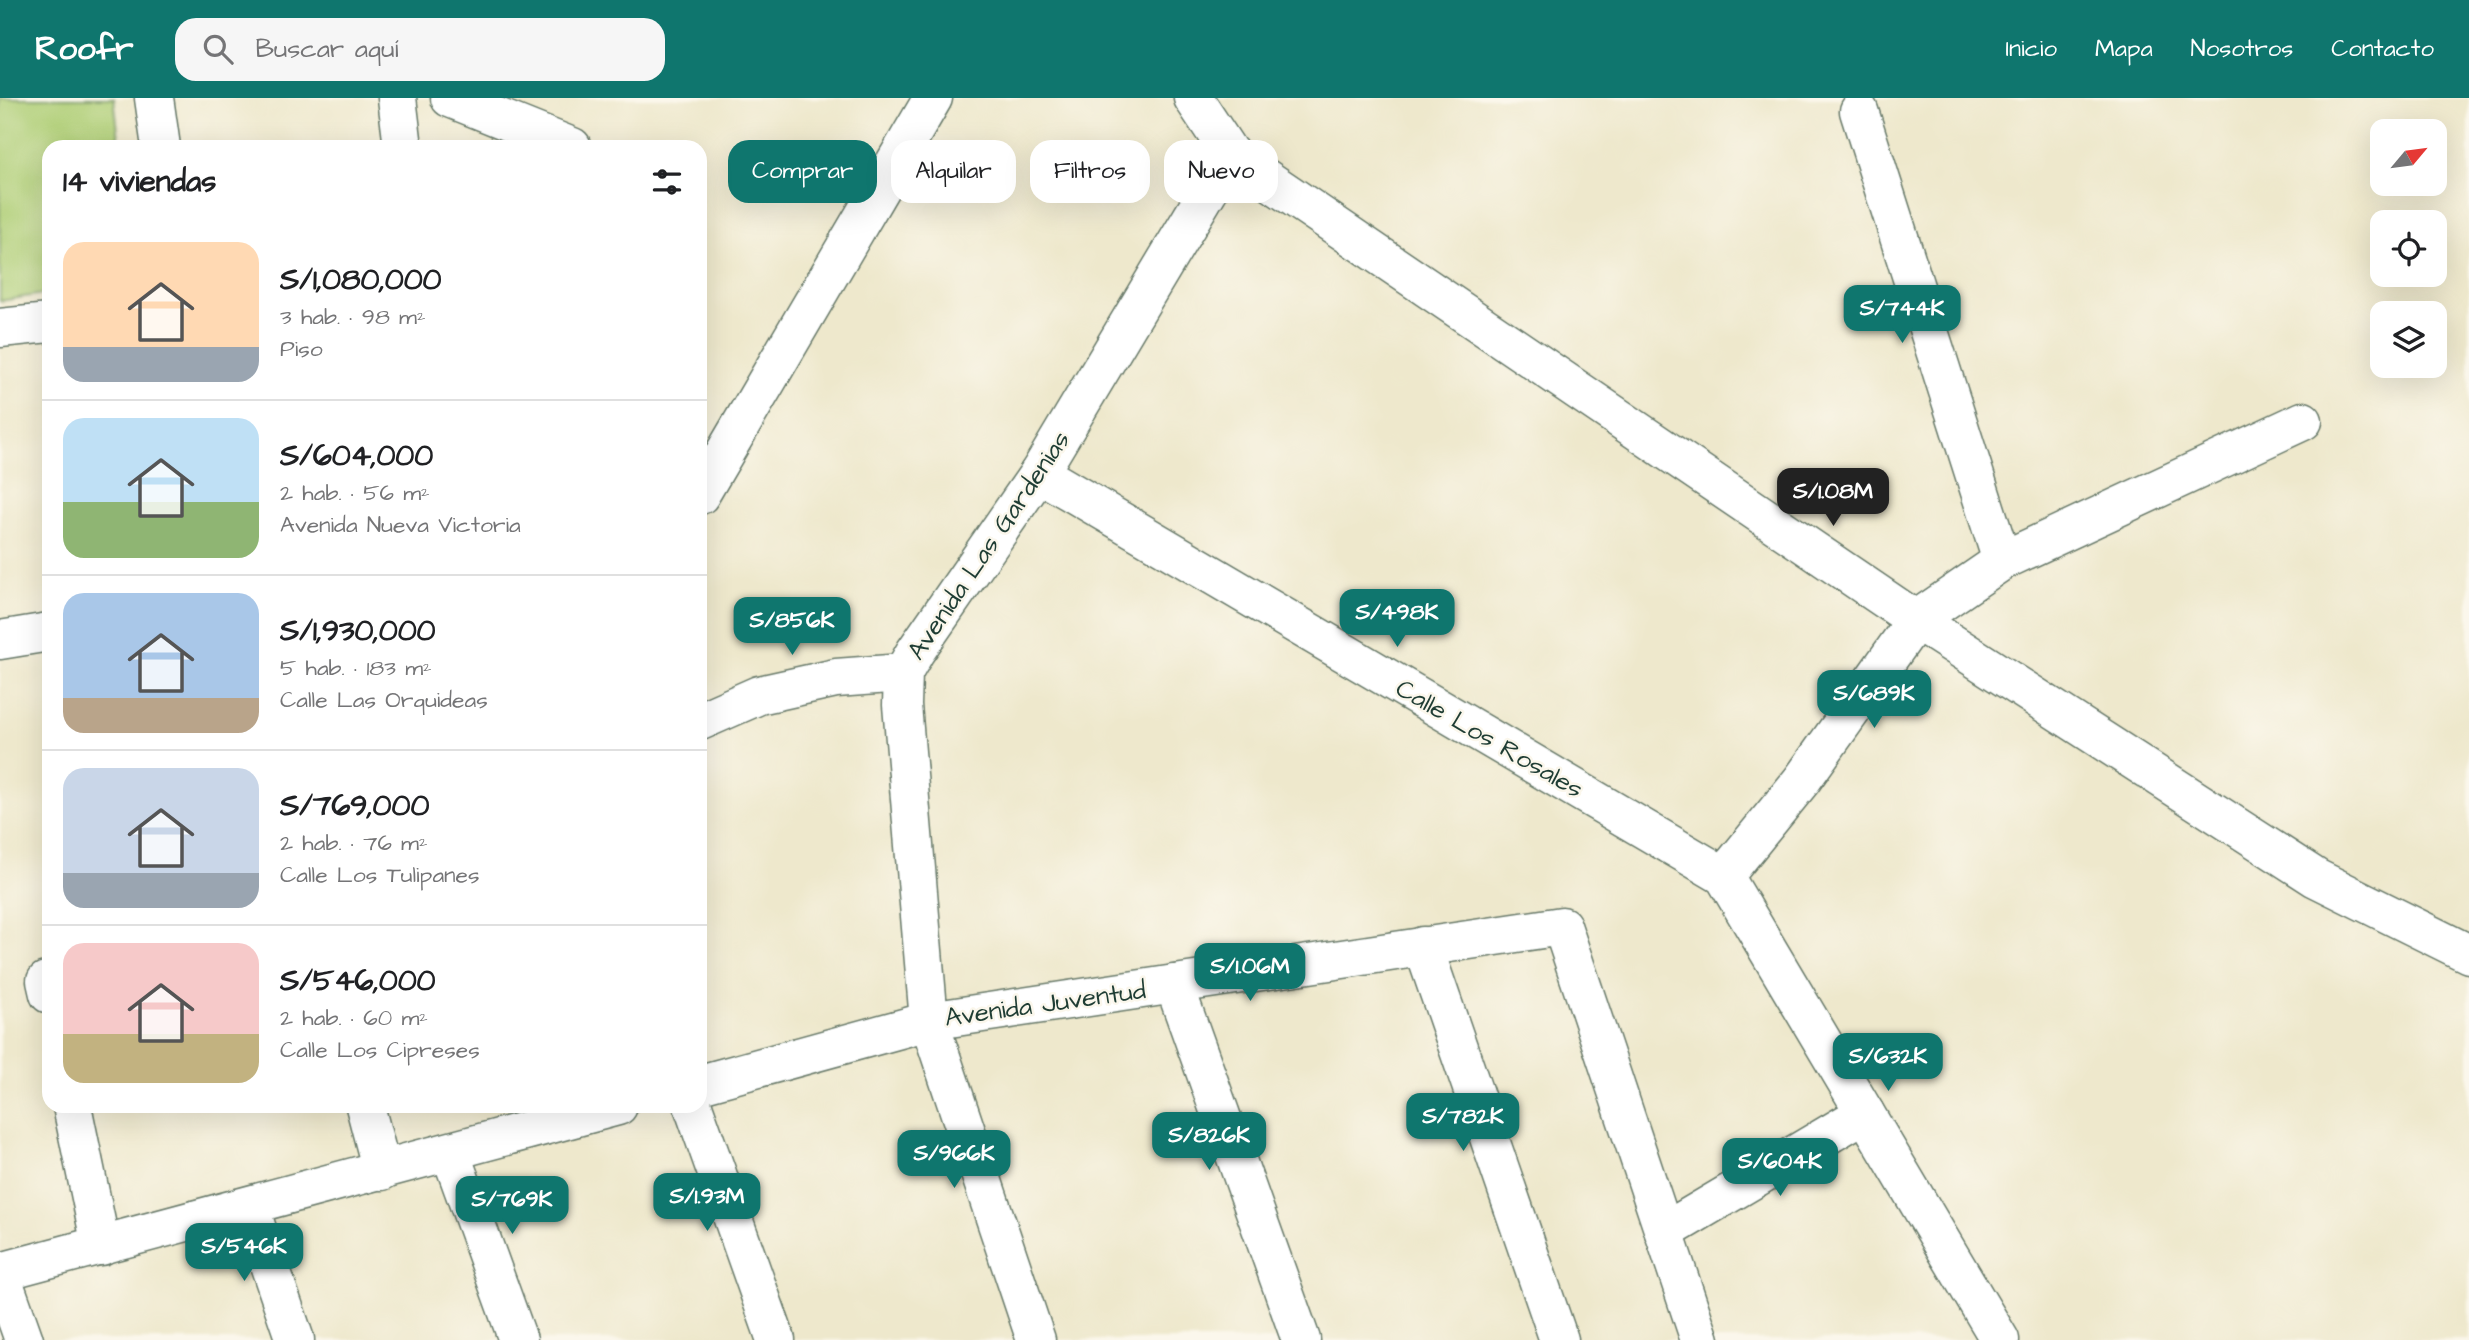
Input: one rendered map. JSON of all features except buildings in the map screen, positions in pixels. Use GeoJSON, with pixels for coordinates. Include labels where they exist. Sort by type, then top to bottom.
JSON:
{"type":"FeatureCollection","features":[{"type":"Feature","properties":{"kind":"street"},"geometry":{"type":"LineString","coordinates":[[154,98],[160,140]]}},
{"type":"Feature","properties":{"kind":"street"},"geometry":{"type":"LineString","coordinates":[[397,98],[402,140]]}},
{"type":"Feature","properties":{"kind":"street"},"geometry":{"type":"LineString","coordinates":[[450,98],[555,140]]}},
{"type":"Feature","properties":{"kind":"street"},"geometry":{"type":"LineString","coordinates":[[707,483],[933,98]]}},
{"type":"Feature","properties":{"kind":"street"},"geometry":{"type":"LineString","coordinates":[[1193,98],[1221,140]]}},
{"type":"Feature","properties":{"kind":"street"},"geometry":{"type":"LineString","coordinates":[[1860,111],[2002,561]]}},
{"type":"Feature","properties":{"kind":"street"},"geometry":{"type":"LineString","coordinates":[[1278,187],[1916,620],[2316,878],[2469,954]]}},
{"type":"Feature","properties":{"kind":"street","name":"Avenida Las Gardenias"},"geometry":{"type":"LineString","coordinates":[[1036,1340],[929,1021],[902,705],[903,673],[1039,473],[1201,203]]}},
{"type":"Feature","properties":{"kind":"street"},"geometry":{"type":"LineString","coordinates":[[0,328],[42,324]]}},
{"type":"Feature","properties":{"kind":"street"},"geometry":{"type":"LineString","coordinates":[[2000,1340],[1724,876],[1802,780],[1916,620],[2002,561],[2304,421]]}},
{"type":"Feature","properties":{"kind":"street","name":"Calle Los Rosales"},"geometry":{"type":"LineString","coordinates":[[1039,473],[1724,876]]}},
{"type":"Feature","properties":{"kind":"street"},"geometry":{"type":"LineString","coordinates":[[0,640],[42,633]]}},
{"type":"Feature","properties":{"kind":"street"},"geometry":{"type":"LineString","coordinates":[[707,718],[759,695],[836,678],[903,673]]}},
{"type":"Feature","properties":{"kind":"street","name":"Avenida Juventud"},"geometry":{"type":"LineString","coordinates":[[707,1082],[929,1021],[1562,926],[1664,1232]]}},
{"type":"Feature","properties":{"kind":"street"},"geometry":{"type":"LineString","coordinates":[[1423,946],[1559,1340]]}},
{"type":"Feature","properties":{"kind":"street"},"geometry":{"type":"LineString","coordinates":[[1174,984],[1301,1340]]}},
{"type":"Feature","properties":{"kind":"street"},"geometry":{"type":"LineString","coordinates":[[73,1113],[101,1246]]}},
{"type":"Feature","properties":{"kind":"street"},"geometry":{"type":"LineString","coordinates":[[367,1113],[382,1171]]}},
{"type":"Feature","properties":{"kind":"street"},"geometry":{"type":"LineString","coordinates":[[24,1340],[0,1272],[592,1113]]}},
{"type":"Feature","properties":{"kind":"street"},"geometry":{"type":"LineString","coordinates":[[695,1113],[776,1340]]}},
{"type":"Feature","properties":{"kind":"street"},"geometry":{"type":"LineString","coordinates":[[1700,1340],[1664,1232],[1865,1113]]}},
{"type":"Feature","properties":{"kind":"street"},"geometry":{"type":"LineString","coordinates":[[450,1152],[518,1340]]}},
{"type":"Feature","properties":{"kind":"street"},"geometry":{"type":"LineString","coordinates":[[249,1206],[295,1340]]}},
{"type":"Feature","properties":{"kind":"green space"},"geometry":{"type":"Polygon","coordinates":[[[0,98],[114,98],[119,140],[42,140],[42,294],[0,301],[0,98]]]}}]}
